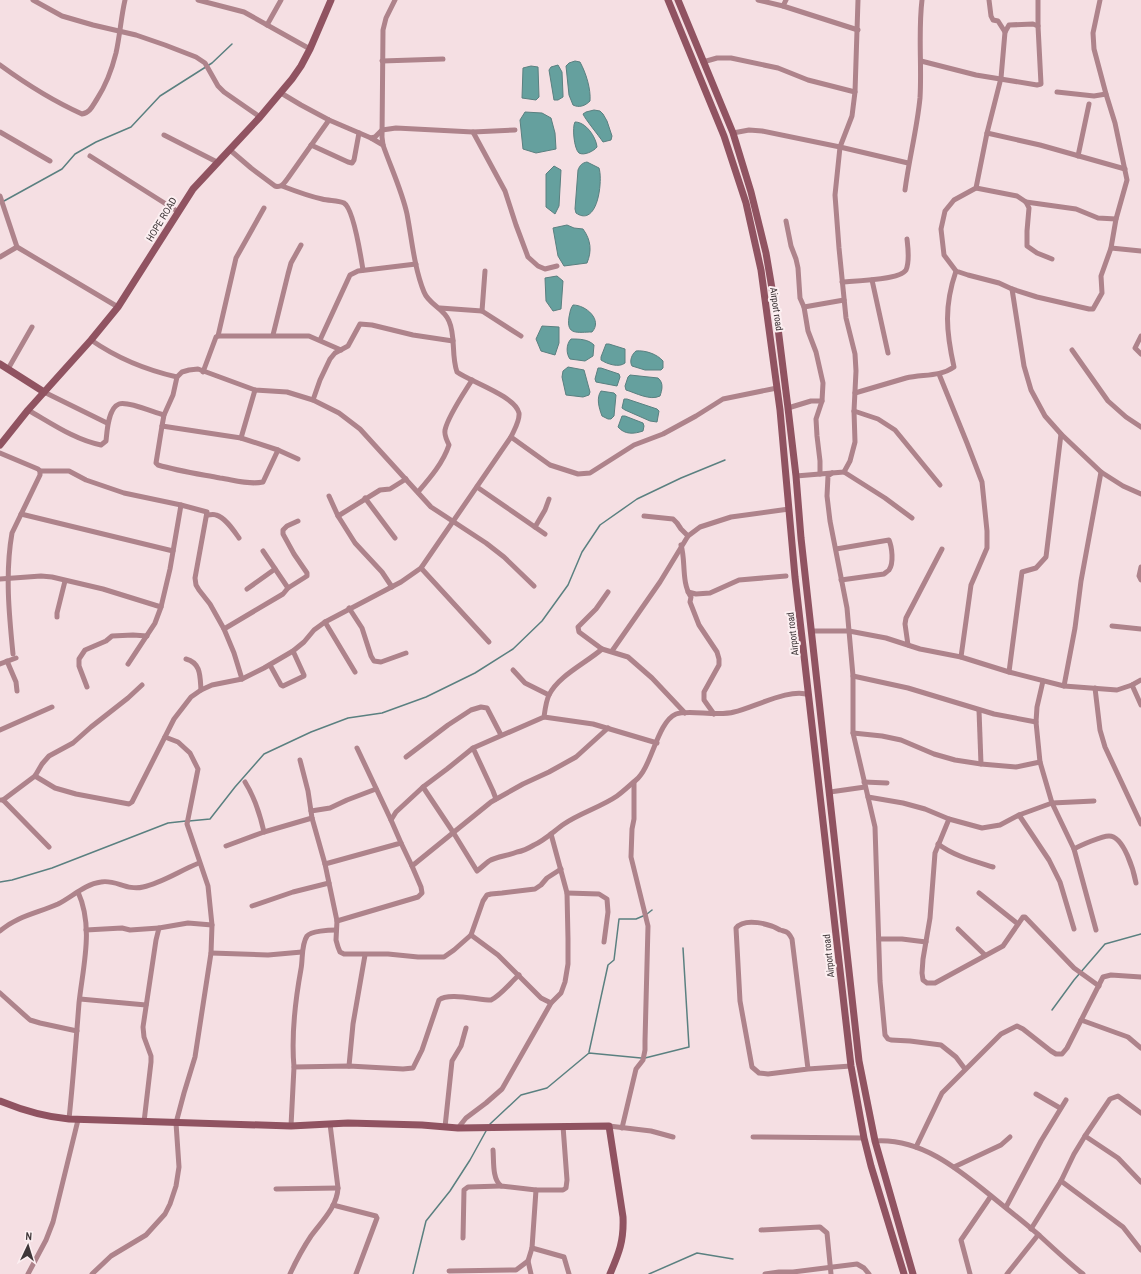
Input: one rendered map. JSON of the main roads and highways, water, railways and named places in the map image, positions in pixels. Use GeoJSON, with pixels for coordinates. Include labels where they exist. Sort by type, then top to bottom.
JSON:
{"type":"FeatureCollection","features":[{"type":"Feature","properties":{"kind":"main road","name":"HOPE ROAD"},"geometry":{"type":"LineString","coordinates":[[0,445],[28,410],[91,340],[118,307],[192,189],[230,150],[281,93],[301,66],[331,0]]}},
{"type":"Feature","properties":{"kind":"main road","name":"Airport road"},"geometry":{"type":"LineString","coordinates":[[668,0],[724,136],[746,203],[761,270],[777,388],[809,695],[851,1066],[864,1138],[871,1166],[904,1274]]}},
{"type":"Feature","properties":{"kind":"main road","name":"Airport road"},"geometry":{"type":"LineString","coordinates":[[678,0],[733,133],[751,192],[772,281],[796,476],[811,631],[859,1061],[875,1141],[913,1274]]}},
{"type":"Feature","properties":{"kind":"main road"},"geometry":{"type":"LineString","coordinates":[[773,355],[781,355]]}},
{"type":"Feature","properties":{"kind":"main road"},"geometry":{"type":"LineString","coordinates":[[0,364],[44,392]]}},
{"type":"Feature","properties":{"kind":"main road"},"geometry":{"type":"LineString","coordinates":[[794,557],[803,556]]}},
{"type":"Feature","properties":{"kind":"main road"},"geometry":{"type":"LineString","coordinates":[[833,909],[842,907]]}},
{"type":"Feature","properties":{"kind":"main road"},"geometry":{"type":"LineString","coordinates":[[0,1101],[32,1112],[69,1120],[291,1126],[372,1124],[458,1128],[609,1126],[624,1231],[620,1250],[610,1274]]}},
{"type":"Feature","properties":{"kind":"main road"},"geometry":{"type":"LineString","coordinates":[[894,1238],[903,1236]]}},
{"type":"Feature","properties":{"kind":"water"},"geometry":{"type":"Polygon","coordinates":[[[575,61],[580,62],[582,66],[590,91],[590,101],[580,106],[573,105],[569,95],[566,66],[575,61]]]}},
{"type":"Feature","properties":{"kind":"water"},"geometry":{"type":"Polygon","coordinates":[[[558,65],[562,72],[563,97],[558,100],[554,100],[549,70],[551,67],[558,65]]]}},
{"type":"Feature","properties":{"kind":"water"},"geometry":{"type":"Polygon","coordinates":[[[531,66],[538,67],[539,97],[536,100],[522,98],[523,68],[531,66]]]}},
{"type":"Feature","properties":{"kind":"water"},"geometry":{"type":"Polygon","coordinates":[[[594,110],[600,111],[607,121],[612,136],[611,140],[603,142],[586,120],[583,114],[594,110]]]}},
{"type":"Feature","properties":{"kind":"water"},"geometry":{"type":"Polygon","coordinates":[[[525,112],[542,113],[551,118],[555,133],[556,149],[536,153],[523,149],[520,120],[525,112]]]}},
{"type":"Feature","properties":{"kind":"water"},"geometry":{"type":"Polygon","coordinates":[[[575,122],[583,124],[587,127],[596,143],[597,147],[589,153],[581,154],[577,151],[574,138],[575,122]]]}},
{"type":"Feature","properties":{"kind":"water"},"geometry":{"type":"Polygon","coordinates":[[[587,162],[599,168],[600,182],[594,209],[589,214],[583,216],[576,213],[575,209],[578,170],[581,164],[587,162]]]}},
{"type":"Feature","properties":{"kind":"water"},"geometry":{"type":"Polygon","coordinates":[[[554,166],[561,170],[559,206],[555,214],[546,207],[546,174],[554,166]]]}},
{"type":"Feature","properties":{"kind":"water"},"geometry":{"type":"Polygon","coordinates":[[[567,225],[574,228],[583,229],[586,233],[590,246],[590,254],[587,263],[564,266],[558,256],[553,228],[567,225]]]}},
{"type":"Feature","properties":{"kind":"water"},"geometry":{"type":"Polygon","coordinates":[[[557,276],[563,281],[561,309],[553,311],[546,301],[545,278],[557,276]]]}},
{"type":"Feature","properties":{"kind":"water"},"geometry":{"type":"Polygon","coordinates":[[[573,305],[588,310],[592,314],[596,323],[592,332],[574,332],[571,330],[569,327],[569,317],[573,305]]]}},
{"type":"Feature","properties":{"kind":"water"},"geometry":{"type":"Polygon","coordinates":[[[542,326],[559,327],[559,343],[555,355],[541,351],[536,339],[542,326]]]}},
{"type":"Feature","properties":{"kind":"water"},"geometry":{"type":"Polygon","coordinates":[[[571,339],[583,340],[592,343],[594,345],[593,356],[585,361],[570,359],[567,349],[571,339]]]}},
{"type":"Feature","properties":{"kind":"water"},"geometry":{"type":"Polygon","coordinates":[[[606,344],[625,349],[625,363],[616,365],[601,360],[606,344]]]}},
{"type":"Feature","properties":{"kind":"water"},"geometry":{"type":"Polygon","coordinates":[[[636,351],[647,352],[658,356],[663,361],[663,368],[661,370],[645,370],[632,366],[631,358],[636,351]]]}},
{"type":"Feature","properties":{"kind":"water"},"geometry":{"type":"Polygon","coordinates":[[[568,367],[584,370],[590,392],[589,395],[583,397],[566,395],[562,377],[563,371],[568,367]]]}},
{"type":"Feature","properties":{"kind":"water"},"geometry":{"type":"Polygon","coordinates":[[[598,368],[619,374],[620,377],[617,386],[596,382],[595,379],[598,368]]]}},
{"type":"Feature","properties":{"kind":"water"},"geometry":{"type":"Polygon","coordinates":[[[630,375],[658,378],[662,384],[660,396],[652,398],[626,390],[625,386],[630,375]]]}},
{"type":"Feature","properties":{"kind":"water"},"geometry":{"type":"Polygon","coordinates":[[[601,391],[614,393],[616,395],[614,416],[611,419],[602,416],[598,400],[601,391]]]}},
{"type":"Feature","properties":{"kind":"water"},"geometry":{"type":"Polygon","coordinates":[[[624,399],[657,409],[659,411],[657,422],[650,421],[622,408],[624,399]]]}},
{"type":"Feature","properties":{"kind":"water"},"geometry":{"type":"Polygon","coordinates":[[[622,416],[643,423],[643,431],[627,433],[621,430],[618,427],[622,416]]]}},
{"type":"Feature","properties":{"kind":"waterway"},"geometry":{"type":"LineString","coordinates":[[4,201],[62,169],[75,154],[96,142],[131,127],[160,96],[212,63],[232,44]]}},
{"type":"Feature","properties":{"kind":"waterway"},"geometry":{"type":"LineString","coordinates":[[189,821],[210,819],[235,787],[264,754],[311,732],[348,718],[382,713],[426,697],[475,673],[513,649],[542,621],[568,585],[582,552],[600,525],[637,499],[681,478],[725,460]]}},
{"type":"Feature","properties":{"kind":"waterway"},"geometry":{"type":"LineString","coordinates":[[0,882],[52,868],[168,823],[186,821]]}},
{"type":"Feature","properties":{"kind":"waterway"},"geometry":{"type":"LineString","coordinates":[[647,914],[652,910]]}},
{"type":"Feature","properties":{"kind":"waterway"},"geometry":{"type":"LineString","coordinates":[[589,1052],[608,965],[614,960],[619,919],[636,919],[643,916]]}},
{"type":"Feature","properties":{"kind":"waterway"},"geometry":{"type":"LineString","coordinates":[[1052,1010],[1074,980],[1105,944],[1141,934]]}},
{"type":"Feature","properties":{"kind":"waterway"},"geometry":{"type":"LineString","coordinates":[[645,1058],[689,1047],[683,948]]}},
{"type":"Feature","properties":{"kind":"waterway"},"geometry":{"type":"LineString","coordinates":[[490,1124],[521,1095],[547,1088],[589,1053],[641,1058]]}},
{"type":"Feature","properties":{"kind":"waterway"},"geometry":{"type":"LineString","coordinates":[[413,1274],[426,1221],[450,1191],[470,1160],[486,1131]]}},
{"type":"Feature","properties":{"kind":"waterway"},"geometry":{"type":"LineString","coordinates":[[649,1274],[697,1253],[733,1259]]}}]}
